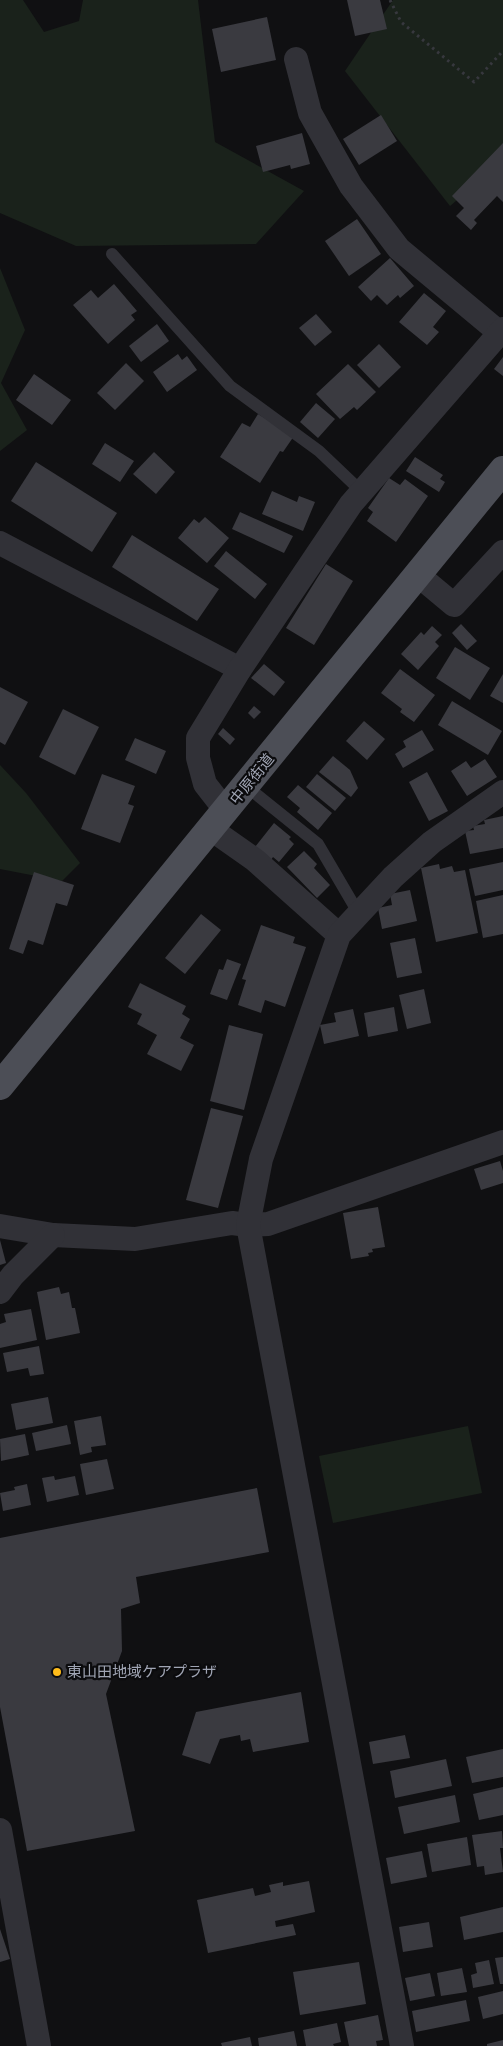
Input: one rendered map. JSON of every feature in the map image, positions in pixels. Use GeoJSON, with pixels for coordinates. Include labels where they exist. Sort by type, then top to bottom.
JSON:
{"type":"FeatureCollection","features":[{"type":"Feature","properties":{"kind":"main road","name":"中原街道"},"geometry":{"type":"LineString","coordinates":[[0,1086],[503,470]]}},
{"type":"Feature","properties":{"kind":"street"},"geometry":{"type":"LineString","coordinates":[[296,59],[310,113],[351,186],[399,248],[501,331],[351,504],[240,669],[198,738],[198,758],[218,820],[255,860],[340,935]]}},
{"type":"Feature","properties":{"kind":"street"},"geometry":{"type":"LineString","coordinates":[[0,544],[240,669]]}},
{"type":"Feature","properties":{"kind":"street"},"geometry":{"type":"LineString","coordinates":[[418,576],[454,605],[503,552]]}},
{"type":"Feature","properties":{"kind":"street"},"geometry":{"type":"LineString","coordinates":[[402,2046],[248,1225],[261,1159],[340,935],[393,877],[432,842],[503,792]]}},
{"type":"Feature","properties":{"kind":"street"},"geometry":{"type":"LineString","coordinates":[[0,1226],[53,1236],[135,1239],[232,1223],[248,1225],[268,1224],[503,1142]]}},
{"type":"Feature","properties":{"kind":"street"},"geometry":{"type":"LineString","coordinates":[[0,1292],[13,1275],[53,1236]]}},
{"type":"Feature","properties":{"kind":"street"},"geometry":{"type":"LineString","coordinates":[[0,1830],[39,2046]]}},
{"type":"Feature","properties":{"kind":"lane"},"geometry":{"type":"LineString","coordinates":[[112,254],[230,386],[319,451],[361,491]]}},
{"type":"Feature","properties":{"kind":"lane"},"geometry":{"type":"LineString","coordinates":[[246,786],[318,844],[359,914]]}},
{"type":"Feature","properties":{"kind":"path"},"geometry":{"type":"LineString","coordinates":[[390,0],[401,22],[474,82],[503,51]]}},
{"type":"Feature","properties":{"kind":"shaded area"},"geometry":{"type":"Polygon","coordinates":[[[0,0],[23,0],[44,32],[79,21],[83,0],[198,0],[215,142],[304,191],[256,244],[76,246],[0,213],[0,0]]]}},
{"type":"Feature","properties":{"kind":"shaded area"},"geometry":{"type":"Polygon","coordinates":[[[393,0],[503,0],[503,161],[450,206],[345,71],[393,0]]]}},
{"type":"Feature","properties":{"kind":"shaded area"},"geometry":{"type":"Polygon","coordinates":[[[0,268],[25,330],[1,383],[27,430],[0,451],[0,268]]]}},
{"type":"Feature","properties":{"kind":"shaded area"},"geometry":{"type":"Polygon","coordinates":[[[0,765],[26,793],[80,863],[62,881],[0,869],[0,765]]]}},
{"type":"Feature","properties":{"kind":"shaded area"},"geometry":{"type":"Polygon","coordinates":[[[468,1426],[482,1493],[333,1523],[319,1456],[468,1426]]]}},
{"type":"Feature","properties":{"kind":"building"},"geometry":{"type":"Polygon","coordinates":[[[347,0],[380,0],[387,29],[355,36],[347,0]]]}},
{"type":"Feature","properties":{"kind":"building"},"geometry":{"type":"Polygon","coordinates":[[[267,17],[276,60],[221,72],[212,29],[267,17]]]}},
{"type":"Feature","properties":{"kind":"building"},"geometry":{"type":"Polygon","coordinates":[[[381,115],[397,141],[359,165],[343,139],[381,115]]]}},
{"type":"Feature","properties":{"kind":"building"},"geometry":{"type":"Polygon","coordinates":[[[302,133],[310,164],[291,169],[290,165],[263,172],[256,146],[302,133]]]}},
{"type":"Feature","properties":{"kind":"building"},"geometry":{"type":"Polygon","coordinates":[[[503,143],[503,202],[497,196],[474,220],[477,223],[471,230],[456,216],[464,208],[452,196],[503,143]]]}},
{"type":"Feature","properties":{"kind":"building"},"geometry":{"type":"Polygon","coordinates":[[[357,219],[381,254],[349,276],[325,241],[357,219]]]}},
{"type":"Feature","properties":{"kind":"building"},"geometry":{"type":"Polygon","coordinates":[[[390,258],[414,286],[400,298],[398,295],[387,305],[377,295],[371,301],[358,287],[390,258]]]}},
{"type":"Feature","properties":{"kind":"building"},"geometry":{"type":"Polygon","coordinates":[[[114,284],[137,311],[131,315],[135,320],[108,344],[73,305],[91,290],[98,298],[114,284]]]}},
{"type":"Feature","properties":{"kind":"building"},"geometry":{"type":"Polygon","coordinates":[[[424,293],[446,311],[433,327],[439,332],[427,345],[399,322],[424,293]]]}},
{"type":"Feature","properties":{"kind":"building"},"geometry":{"type":"Polygon","coordinates":[[[316,314],[332,332],[315,346],[299,328],[316,314]]]}},
{"type":"Feature","properties":{"kind":"building"},"geometry":{"type":"Polygon","coordinates":[[[157,324],[169,341],[141,362],[129,346],[157,324]]]}},
{"type":"Feature","properties":{"kind":"building"},"geometry":{"type":"Polygon","coordinates":[[[379,344],[401,367],[379,388],[357,365],[379,344]]]}},
{"type":"Feature","properties":{"kind":"building"},"geometry":{"type":"Polygon","coordinates":[[[178,354],[182,360],[187,356],[197,370],[167,392],[153,372],[178,354]]]}},
{"type":"Feature","properties":{"kind":"building"},"geometry":{"type":"Polygon","coordinates":[[[503,357],[503,376],[494,369],[503,357]]]}},
{"type":"Feature","properties":{"kind":"building"},"geometry":{"type":"Polygon","coordinates":[[[126,363],[144,381],[115,410],[97,393],[126,363]]]}},
{"type":"Feature","properties":{"kind":"building"},"geometry":{"type":"Polygon","coordinates":[[[348,364],[376,392],[357,410],[354,407],[340,419],[316,394],[348,364]]]}},
{"type":"Feature","properties":{"kind":"building"},"geometry":{"type":"Polygon","coordinates":[[[34,374],[71,400],[52,425],[16,400],[34,374]]]}},
{"type":"Feature","properties":{"kind":"building"},"geometry":{"type":"Polygon","coordinates":[[[316,403],[335,419],[318,438],[300,422],[316,403]]]}},
{"type":"Feature","properties":{"kind":"building"},"geometry":{"type":"Polygon","coordinates":[[[258,414],[294,436],[283,452],[280,451],[260,483],[220,457],[242,423],[250,427],[258,414]]]}},
{"type":"Feature","properties":{"kind":"building"},"geometry":{"type":"Polygon","coordinates":[[[105,443],[134,461],[120,482],[92,464],[105,443]]]}},
{"type":"Feature","properties":{"kind":"building"},"geometry":{"type":"Polygon","coordinates":[[[154,452],[175,472],[156,494],[133,474],[154,452]]]}},
{"type":"Feature","properties":{"kind":"building"},"geometry":{"type":"Polygon","coordinates":[[[415,457],[443,475],[440,479],[445,482],[439,492],[406,471],[415,457]]]}},
{"type":"Feature","properties":{"kind":"building"},"geometry":{"type":"Polygon","coordinates":[[[36,462],[117,513],[92,552],[11,501],[36,462]]]}},
{"type":"Feature","properties":{"kind":"building"},"geometry":{"type":"Polygon","coordinates":[[[389,478],[400,485],[405,479],[428,496],[396,542],[367,521],[373,512],[368,508],[389,478]]]}},
{"type":"Feature","properties":{"kind":"building"},"geometry":{"type":"Polygon","coordinates":[[[272,491],[297,502],[299,496],[315,502],[303,531],[262,514],[272,491]]]}},
{"type":"Feature","properties":{"kind":"building"},"geometry":{"type":"Polygon","coordinates":[[[240,512],[293,536],[284,553],[232,529],[240,512]]]}},
{"type":"Feature","properties":{"kind":"building"},"geometry":{"type":"Polygon","coordinates":[[[205,517],[229,538],[207,563],[178,538],[194,519],[199,523],[205,517]]]}},
{"type":"Feature","properties":{"kind":"building"},"geometry":{"type":"Polygon","coordinates":[[[132,535],[219,589],[197,621],[112,567],[132,535]]]}},
{"type":"Feature","properties":{"kind":"building"},"geometry":{"type":"Polygon","coordinates":[[[226,551],[267,584],[255,599],[214,566],[226,551]]]}},
{"type":"Feature","properties":{"kind":"building"},"geometry":{"type":"Polygon","coordinates":[[[326,564],[353,581],[314,645],[286,628],[326,564]]]}},
{"type":"Feature","properties":{"kind":"building"},"geometry":{"type":"Polygon","coordinates":[[[461,624],[477,641],[467,650],[452,633],[461,624]]]}},
{"type":"Feature","properties":{"kind":"building"},"geometry":{"type":"Polygon","coordinates":[[[432,626],[442,635],[435,642],[439,646],[418,670],[401,654],[421,632],[424,635],[432,626]]]}},
{"type":"Feature","properties":{"kind":"building"},"geometry":{"type":"Polygon","coordinates":[[[455,647],[490,668],[470,700],[436,678],[455,647]]]}},
{"type":"Feature","properties":{"kind":"building"},"geometry":{"type":"Polygon","coordinates":[[[264,664],[285,682],[274,696],[251,678],[264,664]]]}},
{"type":"Feature","properties":{"kind":"building"},"geometry":{"type":"Polygon","coordinates":[[[400,669],[435,695],[414,722],[400,712],[402,709],[381,693],[400,669]]]}},
{"type":"Feature","properties":{"kind":"building"},"geometry":{"type":"Polygon","coordinates":[[[503,674],[503,703],[490,696],[503,674]]]}},
{"type":"Feature","properties":{"kind":"building"},"geometry":{"type":"Polygon","coordinates":[[[0,687],[28,702],[5,745],[0,742],[0,687]]]}},
{"type":"Feature","properties":{"kind":"building"},"geometry":{"type":"Polygon","coordinates":[[[452,701],[502,731],[488,755],[438,725],[452,701]]]}},
{"type":"Feature","properties":{"kind":"building"},"geometry":{"type":"Polygon","coordinates":[[[254,706],[261,712],[254,719],[248,713],[254,706]]]}},
{"type":"Feature","properties":{"kind":"building"},"geometry":{"type":"Polygon","coordinates":[[[63,709],[99,727],[75,775],[39,757],[63,709]]]}},
{"type":"Feature","properties":{"kind":"building"},"geometry":{"type":"Polygon","coordinates":[[[364,721],[385,739],[367,760],[346,741],[364,721]]]}},
{"type":"Feature","properties":{"kind":"building"},"geometry":{"type":"Polygon","coordinates":[[[223,728],[235,739],[230,745],[218,734],[223,728]]]}},
{"type":"Feature","properties":{"kind":"building"},"geometry":{"type":"Polygon","coordinates":[[[422,730],[434,750],[403,768],[395,754],[406,747],[403,741],[422,730]]]}},
{"type":"Feature","properties":{"kind":"building"},"geometry":{"type":"Polygon","coordinates":[[[135,738],[166,751],[156,774],[125,760],[135,738]]]}},
{"type":"Feature","properties":{"kind":"building"},"geometry":{"type":"Polygon","coordinates":[[[333,756],[350,770],[358,788],[351,797],[319,772],[333,756]]]}},
{"type":"Feature","properties":{"kind":"building"},"geometry":{"type":"Polygon","coordinates":[[[485,759],[497,777],[467,796],[451,771],[466,761],[471,768],[485,759]]]}},
{"type":"Feature","properties":{"kind":"building"},"geometry":{"type":"Polygon","coordinates":[[[427,772],[448,811],[429,821],[409,782],[427,772]]]}},
{"type":"Feature","properties":{"kind":"building"},"geometry":{"type":"Polygon","coordinates":[[[102,774],[135,786],[128,804],[134,806],[120,843],[81,829],[102,774]]]}},
{"type":"Feature","properties":{"kind":"building"},"geometry":{"type":"Polygon","coordinates":[[[317,774],[346,798],[335,811],[306,787],[317,774]]]}},
{"type":"Feature","properties":{"kind":"building"},"geometry":{"type":"Polygon","coordinates":[[[298,785],[332,813],[318,830],[297,812],[300,808],[287,797],[298,785]]]}},
{"type":"Feature","properties":{"kind":"building"},"geometry":{"type":"Polygon","coordinates":[[[503,816],[503,848],[470,854],[465,831],[474,830],[473,826],[485,824],[484,820],[503,816]]]}},
{"type":"Feature","properties":{"kind":"building"},"geometry":{"type":"Polygon","coordinates":[[[274,823],[291,837],[289,839],[294,844],[279,862],[273,857],[271,860],[255,847],[274,823]]]}},
{"type":"Feature","properties":{"kind":"building"},"geometry":{"type":"Polygon","coordinates":[[[304,851],[317,864],[314,868],[330,885],[317,898],[287,867],[304,851]]]}},
{"type":"Feature","properties":{"kind":"building"},"geometry":{"type":"Polygon","coordinates":[[[503,862],[503,890],[475,896],[469,869],[503,862]]]}},
{"type":"Feature","properties":{"kind":"building"},"geometry":{"type":"Polygon","coordinates":[[[439,864],[440,869],[452,866],[454,872],[465,870],[478,933],[436,942],[421,868],[439,864]]]}},
{"type":"Feature","properties":{"kind":"building"},"geometry":{"type":"Polygon","coordinates":[[[34,872],[74,885],[67,906],[56,903],[43,945],[28,940],[23,954],[9,949],[34,872]]]}},
{"type":"Feature","properties":{"kind":"building"},"geometry":{"type":"Polygon","coordinates":[[[410,890],[417,921],[382,929],[378,908],[392,905],[390,894],[410,890]]]}},
{"type":"Feature","properties":{"kind":"building"},"geometry":{"type":"Polygon","coordinates":[[[503,895],[503,934],[483,938],[476,901],[503,895]]]}},
{"type":"Feature","properties":{"kind":"building"},"geometry":{"type":"Polygon","coordinates":[[[201,914],[221,930],[185,974],[165,958],[201,914]]]}},
{"type":"Feature","properties":{"kind":"building"},"geometry":{"type":"Polygon","coordinates":[[[261,925],[295,937],[293,943],[306,947],[285,1007],[265,1000],[261,1013],[238,1005],[246,980],[242,979],[261,925]]]}},
{"type":"Feature","properties":{"kind":"building"},"geometry":{"type":"Polygon","coordinates":[[[415,938],[422,973],[397,978],[390,943],[415,938]]]}},
{"type":"Feature","properties":{"kind":"building"},"geometry":{"type":"Polygon","coordinates":[[[227,959],[241,964],[227,1000],[210,994],[219,969],[223,970],[227,959]]]}},
{"type":"Feature","properties":{"kind":"building"},"geometry":{"type":"Polygon","coordinates":[[[140,983],[186,1006],[182,1014],[190,1019],[180,1038],[194,1045],[181,1071],[147,1054],[157,1035],[137,1024],[142,1014],[128,1007],[140,983]]]}},
{"type":"Feature","properties":{"kind":"building"},"geometry":{"type":"Polygon","coordinates":[[[424,989],[431,1023],[407,1029],[399,995],[424,989]]]}},
{"type":"Feature","properties":{"kind":"building"},"geometry":{"type":"Polygon","coordinates":[[[394,1007],[398,1031],[368,1037],[364,1013],[394,1007]]]}},
{"type":"Feature","properties":{"kind":"building"},"geometry":{"type":"Polygon","coordinates":[[[353,1009],[359,1036],[324,1044],[320,1025],[336,1022],[334,1013],[353,1009]]]}},
{"type":"Feature","properties":{"kind":"building"},"geometry":{"type":"Polygon","coordinates":[[[229,1025],[263,1034],[244,1110],[210,1101],[229,1025]]]}},
{"type":"Feature","properties":{"kind":"building"},"geometry":{"type":"Polygon","coordinates":[[[211,1108],[243,1116],[218,1208],[186,1200],[211,1108]]]}},
{"type":"Feature","properties":{"kind":"building"},"geometry":{"type":"Polygon","coordinates":[[[500,1161],[503,1171],[503,1183],[481,1190],[474,1169],[500,1161]]]}},
{"type":"Feature","properties":{"kind":"building"},"geometry":{"type":"Polygon","coordinates":[[[378,1207],[385,1247],[372,1249],[373,1252],[368,1253],[369,1256],[351,1259],[343,1213],[378,1207]]]}},
{"type":"Feature","properties":{"kind":"building"},"geometry":{"type":"Polygon","coordinates":[[[0,1240],[6,1263],[0,1265],[0,1240]]]}},
{"type":"Feature","properties":{"kind":"building"},"geometry":{"type":"Polygon","coordinates":[[[59,1287],[61,1294],[69,1292],[72,1308],[75,1308],[80,1333],[46,1340],[37,1292],[59,1287]]]}},
{"type":"Feature","properties":{"kind":"building"},"geometry":{"type":"Polygon","coordinates":[[[31,1309],[37,1340],[0,1348],[0,1324],[6,1322],[4,1314],[31,1309]]]}},
{"type":"Feature","properties":{"kind":"building"},"geometry":{"type":"Polygon","coordinates":[[[39,1346],[44,1374],[30,1376],[28,1368],[7,1372],[3,1353],[39,1346]]]}},
{"type":"Feature","properties":{"kind":"building"},"geometry":{"type":"Polygon","coordinates":[[[48,1397],[53,1423],[16,1430],[11,1404],[48,1397]]]}},
{"type":"Feature","properties":{"kind":"building"},"geometry":{"type":"Polygon","coordinates":[[[101,1416],[106,1445],[91,1447],[92,1452],[80,1455],[74,1421],[101,1416]]]}},
{"type":"Feature","properties":{"kind":"building"},"geometry":{"type":"Polygon","coordinates":[[[67,1425],[71,1444],[36,1451],[32,1433],[67,1425]]]}},
{"type":"Feature","properties":{"kind":"building"},"geometry":{"type":"Polygon","coordinates":[[[25,1434],[29,1455],[1,1461],[0,1439],[25,1434]]]}},
{"type":"Feature","properties":{"kind":"building"},"geometry":{"type":"Polygon","coordinates":[[[107,1459],[114,1489],[86,1495],[80,1464],[107,1459]]]}},
{"type":"Feature","properties":{"kind":"building"},"geometry":{"type":"Polygon","coordinates":[[[54,1476],[55,1480],[75,1476],[79,1495],[47,1502],[42,1478],[54,1476]]]}},
{"type":"Feature","properties":{"kind":"building"},"geometry":{"type":"Polygon","coordinates":[[[27,1484],[31,1505],[3,1511],[0,1493],[15,1490],[14,1487],[27,1484]]]}},
{"type":"Feature","properties":{"kind":"building","name":"東山田地域ケアプラザ"},"geometry":{"type":"Polygon","coordinates":[[[257,1488],[269,1552],[136,1577],[140,1603],[121,1609],[122,1651],[106,1694],[135,1831],[27,1851],[0,1707],[0,1538],[257,1488]]]}},
{"type":"Feature","properties":{"kind":"building"},"geometry":{"type":"Polygon","coordinates":[[[301,1692],[309,1742],[253,1752],[250,1739],[241,1741],[240,1735],[220,1739],[210,1764],[182,1755],[196,1712],[301,1692]]]}},
{"type":"Feature","properties":{"kind":"building"},"geometry":{"type":"Polygon","coordinates":[[[405,1735],[410,1758],[373,1764],[369,1742],[405,1735]]]}},
{"type":"Feature","properties":{"kind":"building"},"geometry":{"type":"Polygon","coordinates":[[[503,1749],[503,1777],[472,1783],[466,1757],[503,1749]]]}},
{"type":"Feature","properties":{"kind":"building"},"geometry":{"type":"Polygon","coordinates":[[[446,1759],[452,1786],[395,1798],[390,1771],[446,1759]]]}},
{"type":"Feature","properties":{"kind":"building"},"geometry":{"type":"Polygon","coordinates":[[[503,1787],[503,1815],[479,1820],[473,1794],[503,1787]]]}},
{"type":"Feature","properties":{"kind":"building"},"geometry":{"type":"Polygon","coordinates":[[[455,1795],[460,1822],[404,1834],[398,1807],[455,1795]]]}},
{"type":"Feature","properties":{"kind":"building"},"geometry":{"type":"Polygon","coordinates":[[[502,1831],[503,1848],[500,1848],[503,1872],[485,1875],[484,1866],[477,1867],[472,1835],[502,1831]]]}},
{"type":"Feature","properties":{"kind":"building"},"geometry":{"type":"Polygon","coordinates":[[[467,1837],[471,1865],[432,1872],[427,1844],[467,1837]]]}},
{"type":"Feature","properties":{"kind":"building"},"geometry":{"type":"Polygon","coordinates":[[[422,1851],[427,1877],[391,1884],[386,1858],[422,1851]]]}},
{"type":"Feature","properties":{"kind":"building"},"geometry":{"type":"Polygon","coordinates":[[[309,1881],[315,1912],[275,1921],[276,1927],[293,1924],[296,1935],[208,1953],[197,1900],[253,1888],[255,1896],[271,1892],[269,1885],[283,1882],[283,1886],[309,1881]]]}},
{"type":"Feature","properties":{"kind":"building"},"geometry":{"type":"Polygon","coordinates":[[[503,1907],[503,1932],[464,1940],[460,1917],[503,1907]]]}},
{"type":"Feature","properties":{"kind":"building"},"geometry":{"type":"Polygon","coordinates":[[[429,1922],[433,1947],[403,1952],[399,1927],[429,1922]]]}},
{"type":"Feature","properties":{"kind":"building"},"geometry":{"type":"Polygon","coordinates":[[[0,1929],[10,1959],[0,1962],[0,1929]]]}},
{"type":"Feature","properties":{"kind":"building"},"geometry":{"type":"Polygon","coordinates":[[[503,1957],[503,1984],[500,1984],[495,1958],[503,1957]]]}},
{"type":"Feature","properties":{"kind":"building"},"geometry":{"type":"Polygon","coordinates":[[[489,1960],[494,1984],[473,1988],[471,1975],[477,1973],[475,1963],[489,1960]]]}},
{"type":"Feature","properties":{"kind":"building"},"geometry":{"type":"Polygon","coordinates":[[[359,1962],[366,2004],[300,2015],[293,1972],[359,1962]]]}},
{"type":"Feature","properties":{"kind":"building"},"geometry":{"type":"Polygon","coordinates":[[[462,1968],[467,1992],[441,1996],[437,1973],[462,1968]]]}},
{"type":"Feature","properties":{"kind":"building"},"geometry":{"type":"Polygon","coordinates":[[[430,1973],[435,1996],[410,2001],[405,1978],[430,1973]]]}},
{"type":"Feature","properties":{"kind":"building"},"geometry":{"type":"Polygon","coordinates":[[[503,1991],[503,2014],[483,2019],[478,1997],[503,1991]]]}},
{"type":"Feature","properties":{"kind":"building"},"geometry":{"type":"Polygon","coordinates":[[[466,2000],[470,2021],[416,2032],[412,2011],[466,2000]]]}},
{"type":"Feature","properties":{"kind":"building"},"geometry":{"type":"Polygon","coordinates":[[[378,2015],[383,2040],[376,2041],[377,2046],[349,2046],[344,2022],[378,2015]]]}},
{"type":"Feature","properties":{"kind":"building"},"geometry":{"type":"Polygon","coordinates":[[[337,2023],[341,2042],[333,2044],[334,2046],[306,2046],[303,2030],[337,2023]]]}},
{"type":"Feature","properties":{"kind":"building"},"geometry":{"type":"Polygon","coordinates":[[[294,2031],[297,2046],[259,2046],[258,2038],[294,2031]]]}},
{"type":"Feature","properties":{"kind":"building"},"geometry":{"type":"Polygon","coordinates":[[[250,2037],[252,2046],[222,2046],[221,2043],[250,2037]]]}},
{"type":"Feature","properties":{"kind":"building"},"geometry":{"type":"Polygon","coordinates":[[[503,2040],[503,2046],[487,2046],[487,2044],[503,2040]]]}},
{"type":"Feature","properties":{"kind":"place","name":"東山田地域ケアプラザ"},"geometry":{"type":"Point","coordinates":[57,1672]}}]}
